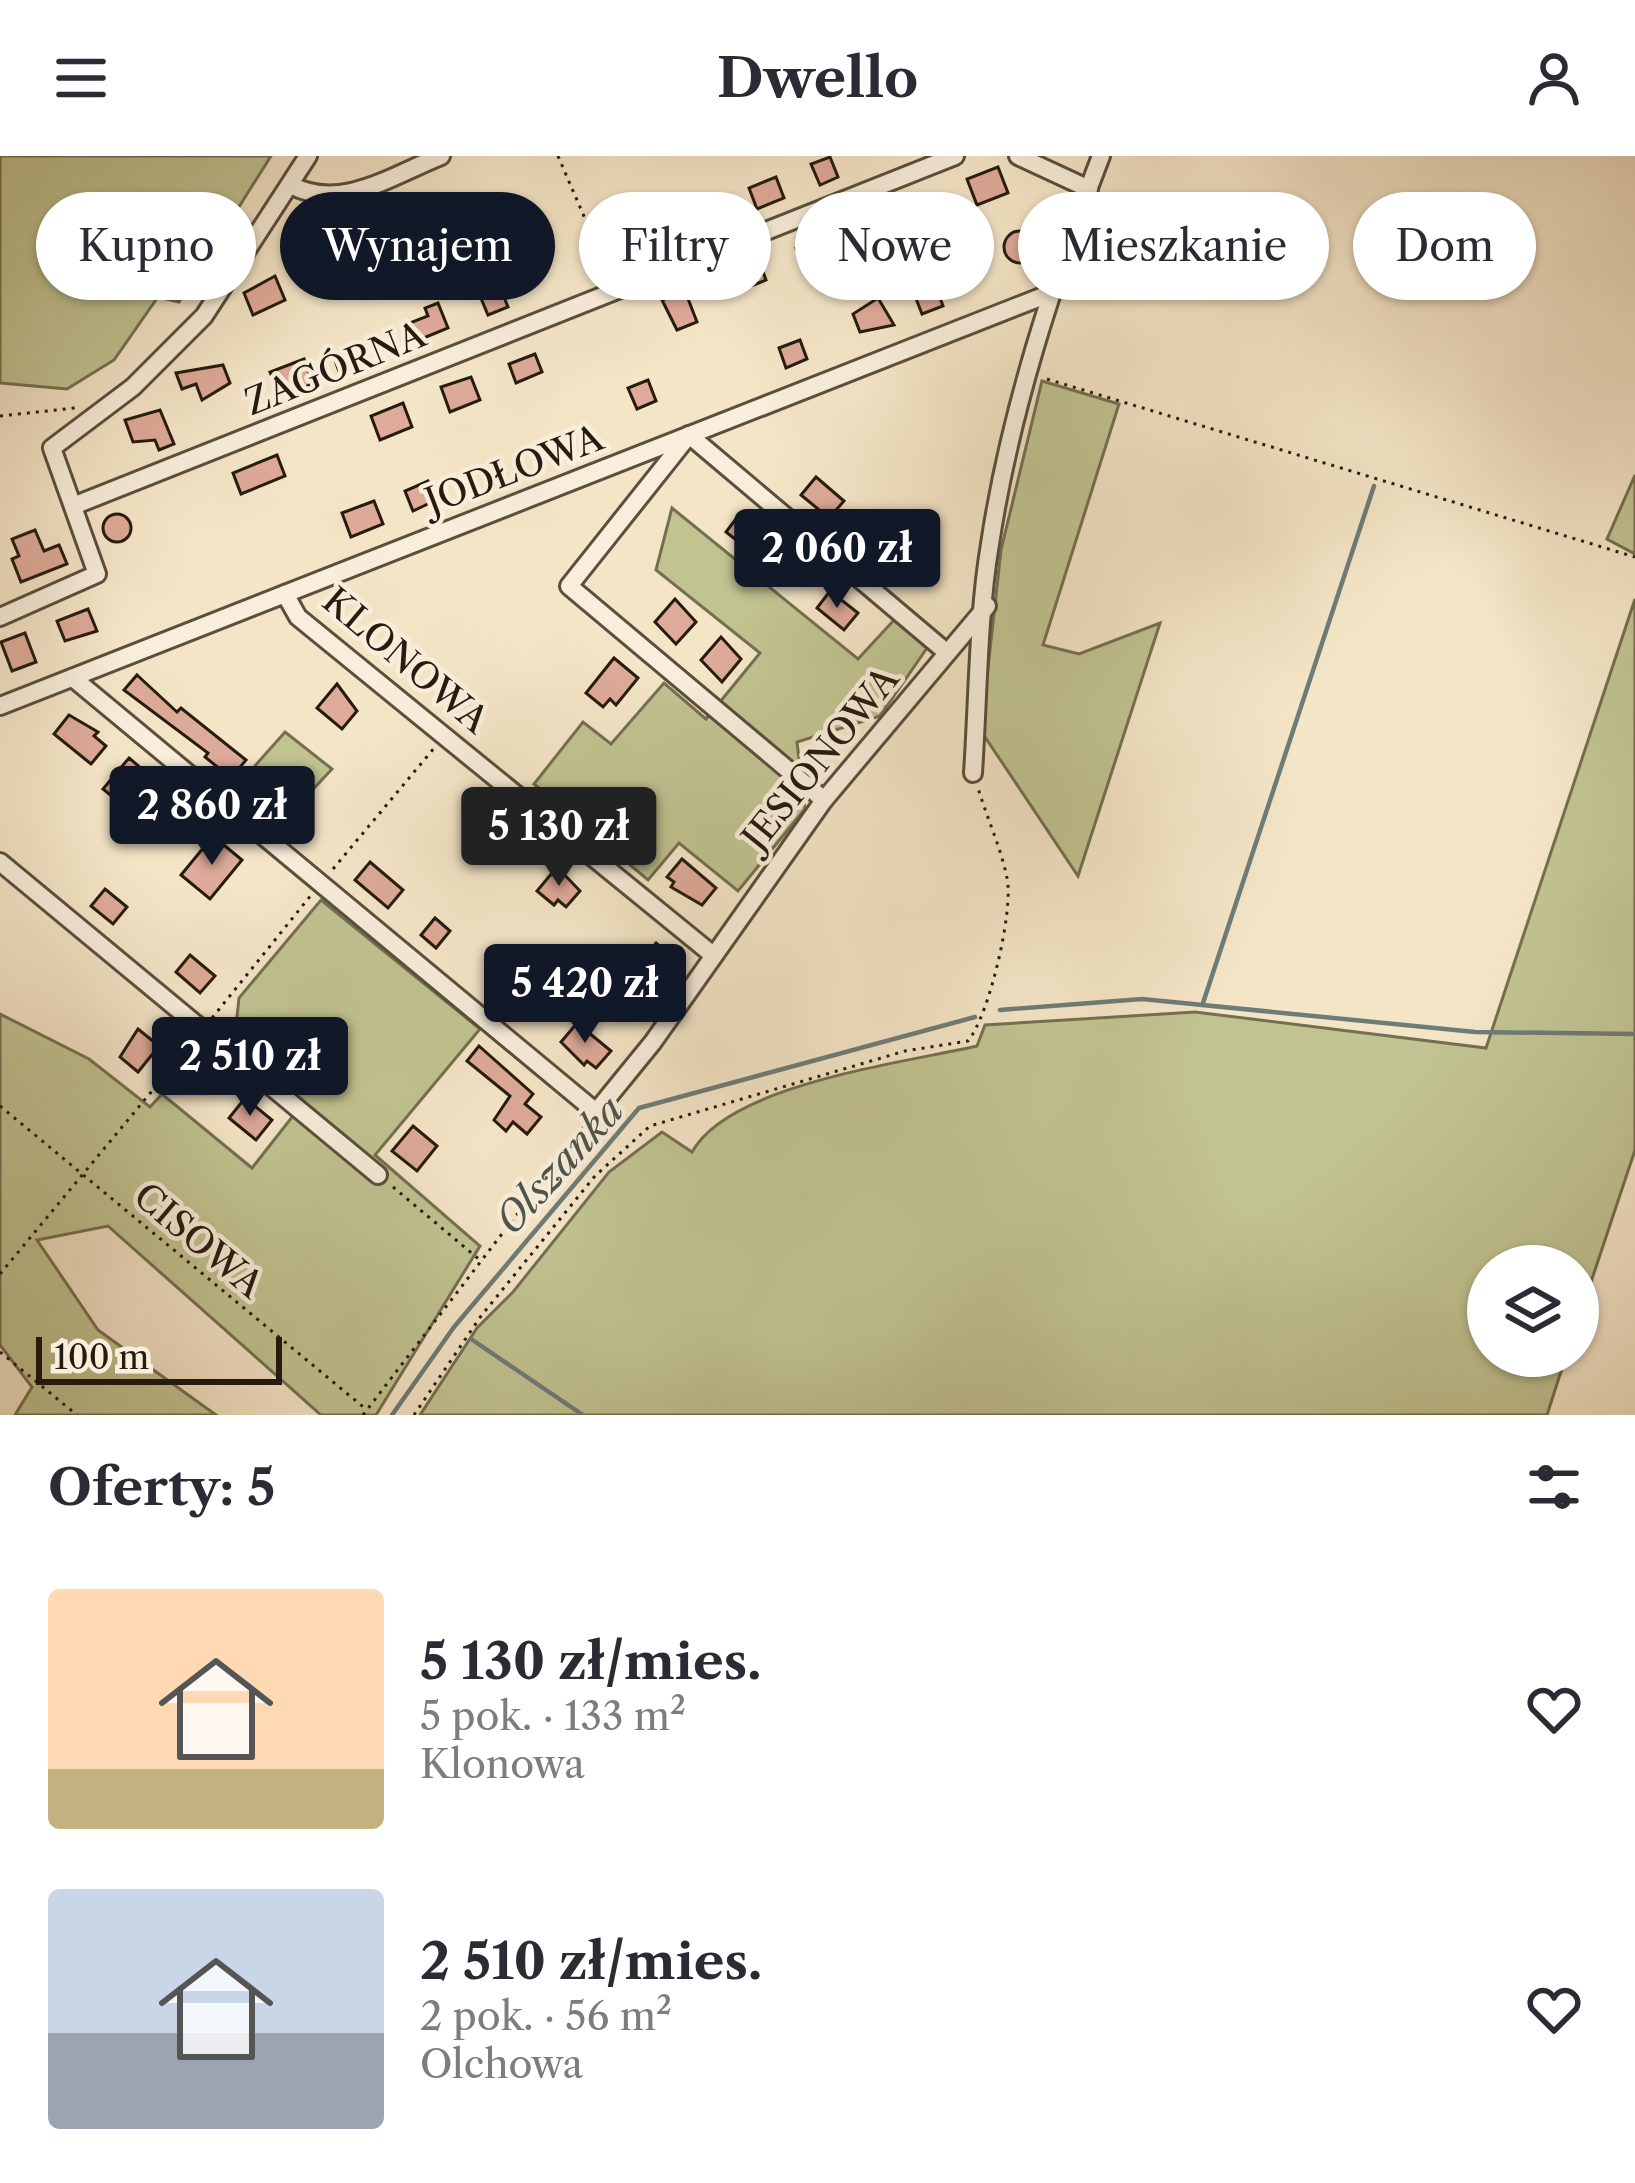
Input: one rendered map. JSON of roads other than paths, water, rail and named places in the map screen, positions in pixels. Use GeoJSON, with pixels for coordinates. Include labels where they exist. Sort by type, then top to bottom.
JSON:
{"type":"FeatureCollection","features":[{"type":"Feature","properties":{"kind":"street"},"geometry":{"type":"LineString","coordinates":[[0,616],[97,574],[52,448],[112,404],[204,316],[308,156]]}},
{"type":"Feature","properties":{"kind":"street"},"geometry":{"type":"LineString","coordinates":[[291,184],[307,194],[341,197],[441,156]]}},
{"type":"Feature","properties":{"kind":"street","name":"ZAGÓRNA"},"geometry":{"type":"LineString","coordinates":[[73,506],[955,156]]}},
{"type":"Feature","properties":{"kind":"street"},"geometry":{"type":"LineString","coordinates":[[1018,156],[1088,189]]}},
{"type":"Feature","properties":{"kind":"street"},"geometry":{"type":"LineString","coordinates":[[1087,192],[1101,156]]}},
{"type":"Feature","properties":{"kind":"street","name":"JODŁOWA"},"geometry":{"type":"LineString","coordinates":[[0,706],[1031,300]]}},
{"type":"Feature","properties":{"kind":"street"},"geometry":{"type":"LineString","coordinates":[[973,772],[988,549],[1049,300]]}},
{"type":"Feature","properties":{"kind":"street"},"geometry":{"type":"LineString","coordinates":[[824,800],[569,586],[688,435],[945,651]]}},
{"type":"Feature","properties":{"kind":"street","name":"KLONOWA"},"geometry":{"type":"LineString","coordinates":[[285,594],[298,617],[713,955]]}},
{"type":"Feature","properties":{"kind":"street","name":"JESIONOWA"},"geometry":{"type":"LineString","coordinates":[[74,677],[596,1112],[653,1042],[824,800],[907,707],[945,651],[987,605]]}},
{"type":"Feature","properties":{"kind":"street"},"geometry":{"type":"LineString","coordinates":[[0,862],[378,1174]]}},
{"type":"Feature","properties":{"kind":"waterway"},"geometry":{"type":"LineString","coordinates":[[1203,1003],[1374,486]]}},
{"type":"Feature","properties":{"kind":"waterway","name":"Olszanka"},"geometry":{"type":"LineString","coordinates":[[1000,1010],[1142,999],[1475,1032],[1635,1034]]}},
{"type":"Feature","properties":{"kind":"waterway","name":"Olszanka"},"geometry":{"type":"LineString","coordinates":[[392,1415],[454,1327],[639,1108],[975,1017]]}},
{"type":"Feature","properties":{"kind":"waterway"},"geometry":{"type":"LineString","coordinates":[[471,1339],[583,1415]]}}]}
